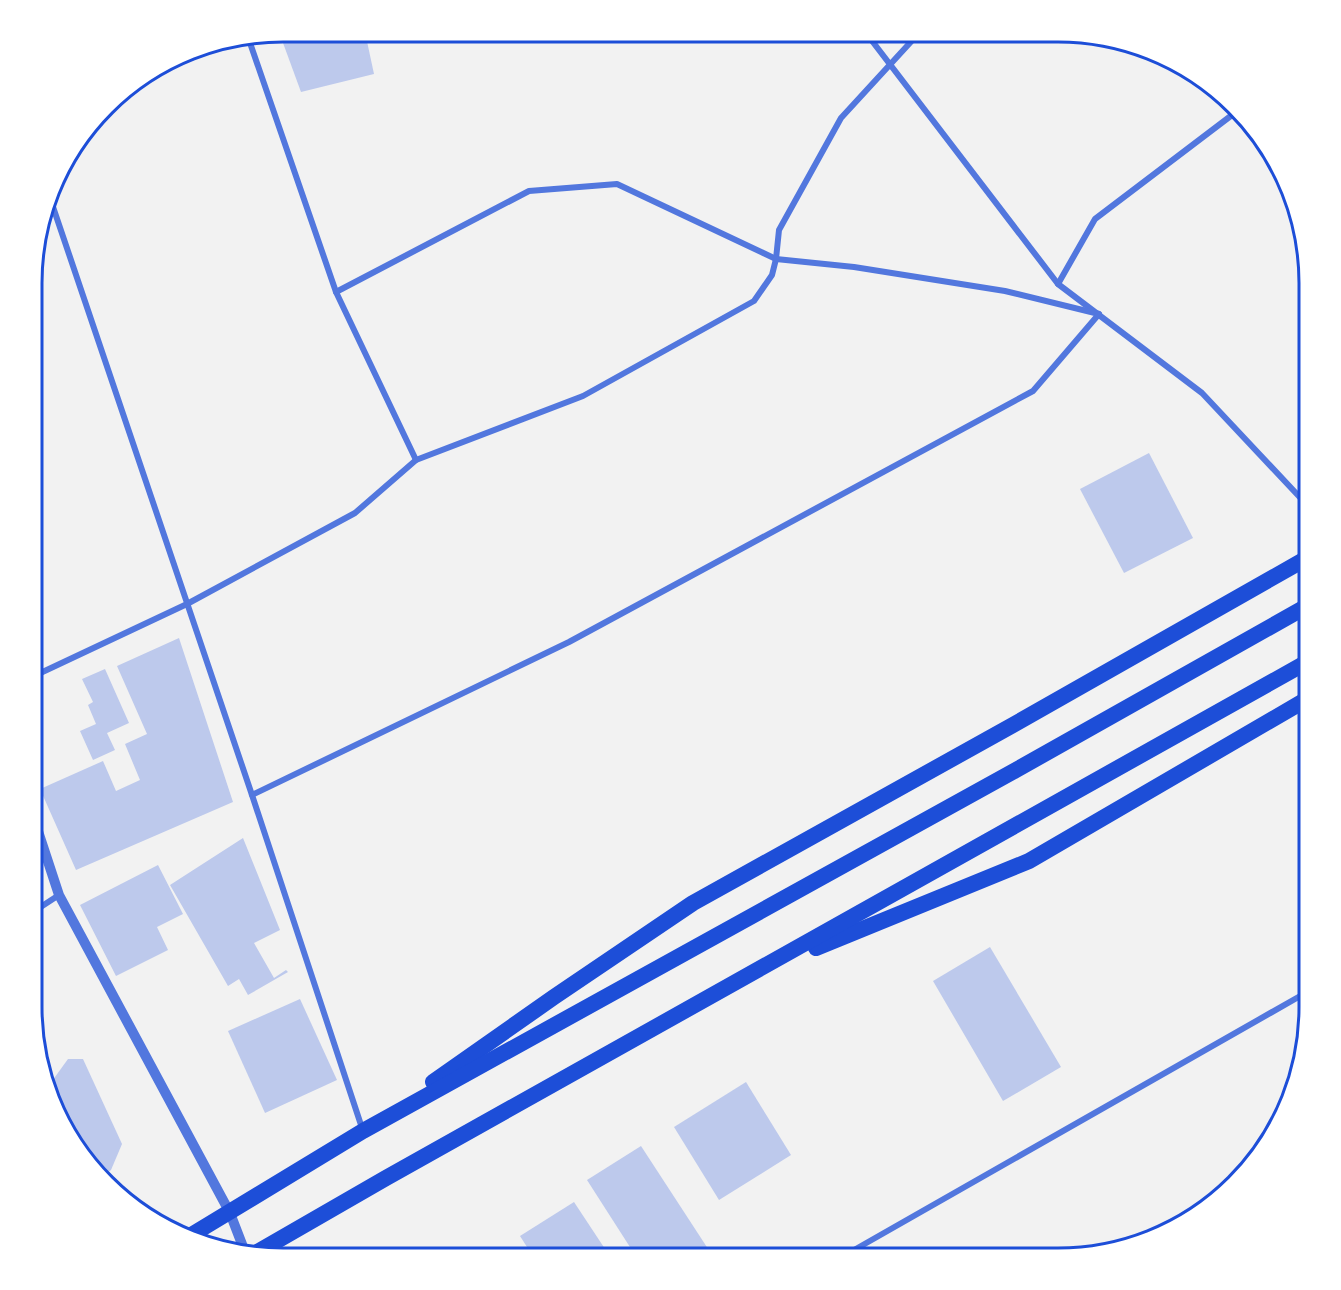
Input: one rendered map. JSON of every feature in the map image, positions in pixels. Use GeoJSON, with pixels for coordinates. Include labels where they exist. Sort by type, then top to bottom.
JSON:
{"type":"FeatureCollection","features":[{"type":"Feature","properties":{"kind":"highway"},"geometry":{"type":"LineString","coordinates":[[363,1131],[693,903],[1299,563]]}},
{"type":"Feature","properties":{"kind":"highway"},"geometry":{"type":"LineString","coordinates":[[197,1232],[363,1131],[1006,776],[1299,610]]}},
{"type":"Feature","properties":{"kind":"highway"},"geometry":{"type":"LineString","coordinates":[[266,1247],[1299,667]]}},
{"type":"Feature","properties":{"kind":"highway"},"geometry":{"type":"LineString","coordinates":[[748,975],[1029,861],[1299,704]]}},
{"type":"Feature","properties":{"kind":"street"},"geometry":{"type":"LineString","coordinates":[[873,42],[1058,284],[1202,393],[1299,496]]}},
{"type":"Feature","properties":{"kind":"street"},"geometry":{"type":"LineString","coordinates":[[42,672],[187,604],[356,513],[416,460],[583,396],[754,301],[772,275],[779,230],[841,118],[911,42]]}},
{"type":"Feature","properties":{"kind":"street"},"geometry":{"type":"LineString","coordinates":[[251,44],[336,292],[416,460]]}},
{"type":"Feature","properties":{"kind":"street"},"geometry":{"type":"LineString","coordinates":[[1058,284],[1095,219],[1231,116]]}},
{"type":"Feature","properties":{"kind":"street"},"geometry":{"type":"LineString","coordinates":[[336,292],[529,191],[617,184],[776,259],[854,267],[1005,291],[1099,314]]}},
{"type":"Feature","properties":{"kind":"street"},"geometry":{"type":"LineString","coordinates":[[54,209],[363,1131]]}},
{"type":"Feature","properties":{"kind":"street"},"geometry":{"type":"LineString","coordinates":[[252,795],[569,642],[1033,391],[1099,314]]}},
{"type":"Feature","properties":{"kind":"street"},"geometry":{"type":"LineString","coordinates":[[42,844],[59,896],[230,1213],[242,1244]]}},
{"type":"Feature","properties":{"kind":"street"},"geometry":{"type":"LineString","coordinates":[[42,906],[59,896]]}},
{"type":"Feature","properties":{"kind":"street"},"geometry":{"type":"LineString","coordinates":[[858,1248],[1299,998]]}},
{"type":"Feature","properties":{"kind":"building"},"geometry":{"type":"Polygon","coordinates":[[[283,42],[367,42],[374,74],[301,92],[283,42]]]}},
{"type":"Feature","properties":{"kind":"building"},"geometry":{"type":"Polygon","coordinates":[[[1149,453],[1193,538],[1124,573],[1080,489],[1149,453]]]}},
{"type":"Feature","properties":{"kind":"building"},"geometry":{"type":"Polygon","coordinates":[[[179,638],[233,802],[76,870],[42,794],[42,788],[103,761],[116,791],[140,780],[125,744],[147,734],[117,666],[179,638]]]}},
{"type":"Feature","properties":{"kind":"building"},"geometry":{"type":"Polygon","coordinates":[[[105,669],[129,723],[107,733],[115,750],[93,760],[80,731],[96,724],[88,705],[93,702],[82,679],[105,669]]]}},
{"type":"Feature","properties":{"kind":"building"},"geometry":{"type":"Polygon","coordinates":[[[243,838],[280,930],[254,943],[274,978],[286,970],[288,972],[248,995],[239,979],[228,986],[170,885],[243,838]]]}},
{"type":"Feature","properties":{"kind":"building"},"geometry":{"type":"Polygon","coordinates":[[[158,865],[183,914],[157,927],[168,950],[116,976],[80,905],[158,865]]]}},
{"type":"Feature","properties":{"kind":"building"},"geometry":{"type":"Polygon","coordinates":[[[990,947],[1061,1067],[1003,1101],[933,981],[990,947]]]}},
{"type":"Feature","properties":{"kind":"building"},"geometry":{"type":"Polygon","coordinates":[[[300,999],[337,1080],[265,1113],[228,1031],[300,999]]]}},
{"type":"Feature","properties":{"kind":"building"},"geometry":{"type":"Polygon","coordinates":[[[68,1059],[83,1059],[122,1144],[108,1172],[92,1154],[74,1127],[53,1079],[68,1059]]]}},
{"type":"Feature","properties":{"kind":"building"},"geometry":{"type":"Polygon","coordinates":[[[746,1082],[791,1155],[719,1200],[674,1127],[746,1082]]]}},
{"type":"Feature","properties":{"kind":"building"},"geometry":{"type":"Polygon","coordinates":[[[641,1146],[707,1248],[631,1248],[587,1180],[641,1146]]]}},
{"type":"Feature","properties":{"kind":"building"},"geometry":{"type":"Polygon","coordinates":[[[574,1202],[604,1248],[528,1248],[520,1236],[574,1202]]]}}]}
